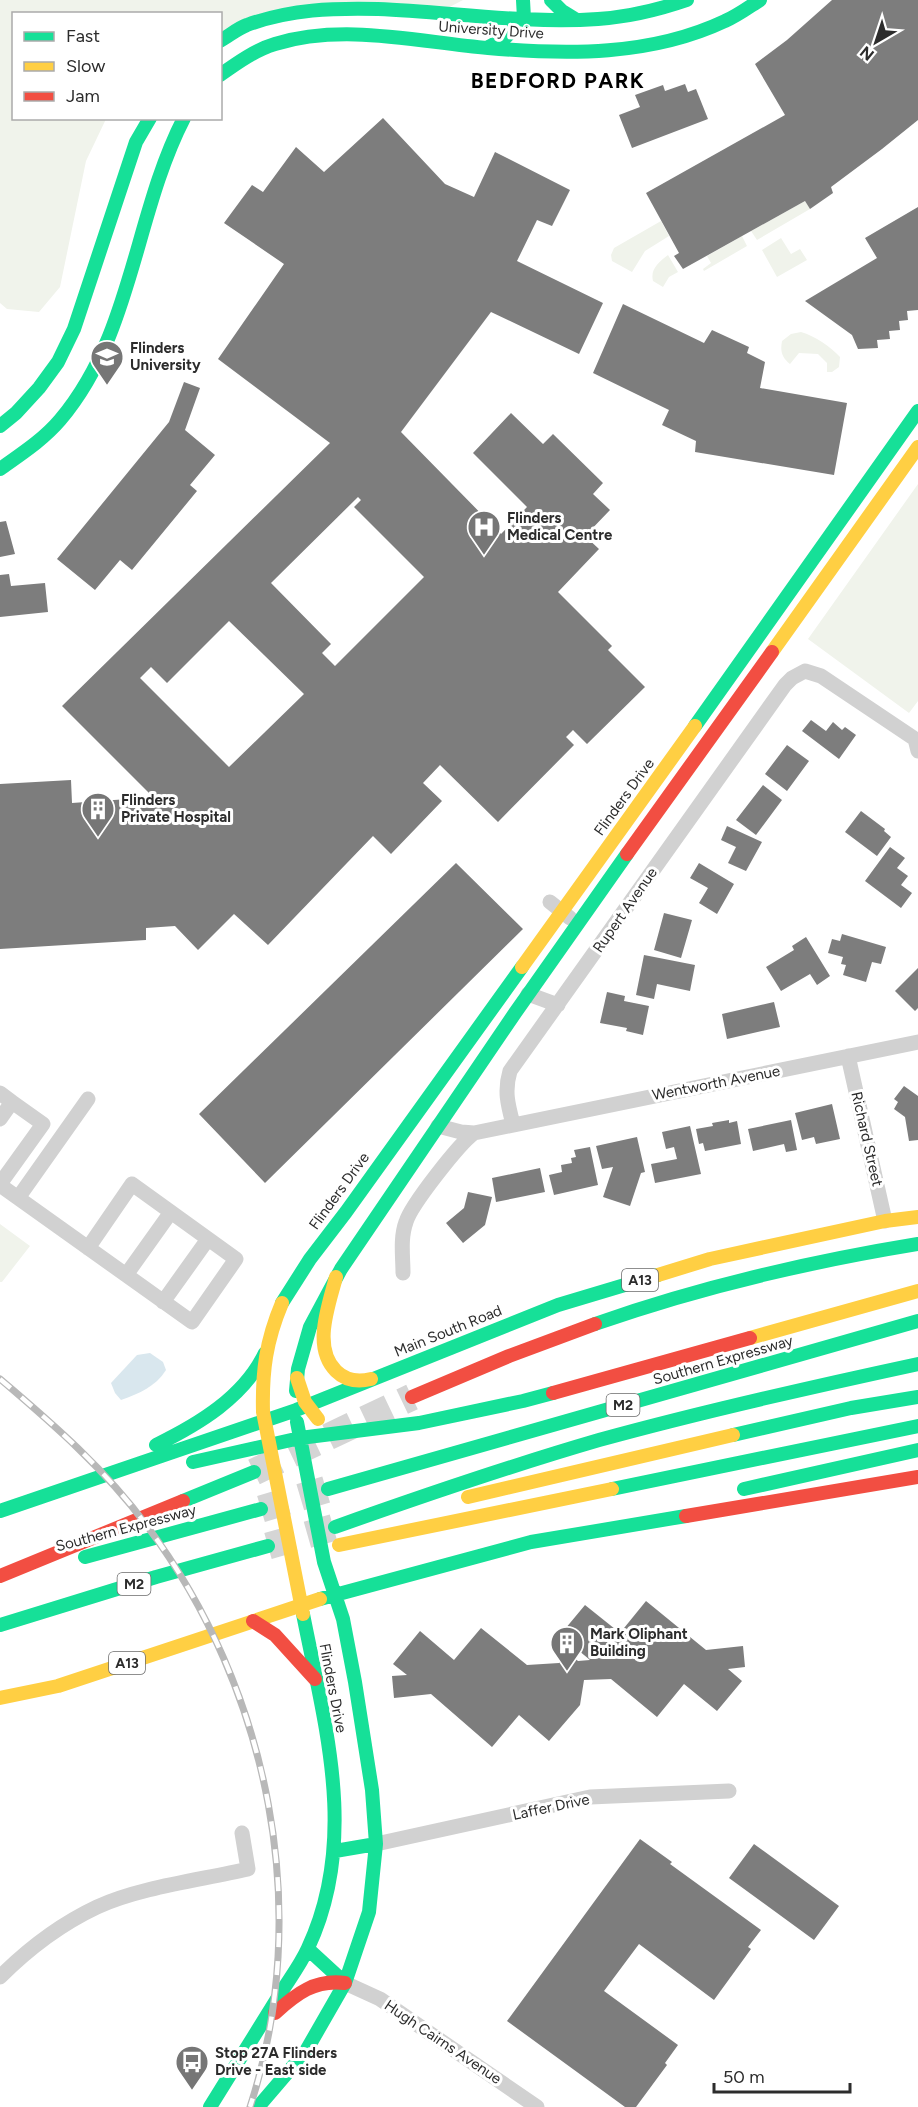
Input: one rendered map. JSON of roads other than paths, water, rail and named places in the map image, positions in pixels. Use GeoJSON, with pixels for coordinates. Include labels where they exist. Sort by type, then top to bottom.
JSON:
{"type":"FeatureCollection","features":[{"type":"Feature","properties":{"kind":"main road"},"geometry":{"type":"LineString","coordinates":[[524,0],[524,18],[541,36],[566,44],[626,40],[662,42]]}},
{"type":"Feature","properties":{"kind":"main road"},"geometry":{"type":"LineString","coordinates":[[551,0],[575,19]]}},
{"type":"Feature","properties":{"kind":"main road","name":"University Drive"},"geometry":{"type":"LineString","coordinates":[[222,40],[246,25],[304,10],[326,8],[575,19],[640,14],[667,8],[687,0]]}},
{"type":"Feature","properties":{"kind":"main road","name":"University Drive"},"geometry":{"type":"LineString","coordinates":[[222,74],[247,56],[275,43],[326,34],[487,48],[591,52],[674,41],[732,18],[759,0]]}},
{"type":"Feature","properties":{"kind":"main road"},"geometry":{"type":"LineString","coordinates":[[440,12],[468,3]]}},
{"type":"Feature","properties":{"kind":"main road"},"geometry":{"type":"LineString","coordinates":[[487,48],[506,37],[524,18]]}},
{"type":"Feature","properties":{"kind":"main road"},"geometry":{"type":"LineString","coordinates":[[0,426],[16,413],[39,388],[57,362],[74,329],[136,142],[149,120]]}},
{"type":"Feature","properties":{"kind":"main road"},"geometry":{"type":"LineString","coordinates":[[0,469],[37,445],[55,428],[73,405],[104,349],[118,314],[156,188],[183,120]]}},
{"type":"Feature","properties":{"kind":"main road","name":"Flinders Drive"},"geometry":{"type":"LineString","coordinates":[[258,2107],[306,2051],[345,1983],[369,1912],[376,1844],[372,1790],[343,1619],[326,1568],[295,1438],[302,1408],[297,1378],[304,1338],[315,1313],[323,1267],[345,1212],[562,912],[918,411]]}},
{"type":"Feature","properties":{"kind":"main road","name":"Flinders Drive"},"geometry":{"type":"LineString","coordinates":[[210,2107],[308,1949],[326,1899],[335,1851],[337,1811],[335,1792],[264,1421],[262,1378],[265,1353],[283,1299],[323,1267],[400,1179],[577,923],[918,447]]}},
{"type":"Feature","properties":{"kind":"main road","name":"Main South Road"},"geometry":{"type":"LineString","coordinates":[[0,1511],[302,1408],[558,1305],[710,1259],[885,1221],[918,1217]]}},
{"type":"Feature","properties":{"kind":"main road"},"geometry":{"type":"LineString","coordinates":[[412,1397],[519,1352],[614,1318],[700,1291],[809,1264],[918,1244]]}},
{"type":"Feature","properties":{"kind":"main road"},"geometry":{"type":"LineString","coordinates":[[323,1267],[325,1356],[335,1371],[348,1379],[358,1381],[373,1378]]}},
{"type":"Feature","properties":{"kind":"main road"},"geometry":{"type":"LineString","coordinates":[[35,1500],[295,1438],[419,1423],[524,1401],[918,1291]]}},
{"type":"Feature","properties":{"kind":"main road","name":"Southern Expressway"},"geometry":{"type":"LineString","coordinates":[[328,1489],[918,1321]]}},
{"type":"Feature","properties":{"kind":"main road"},"geometry":{"type":"LineString","coordinates":[[35,1500],[163,1441],[192,1425],[243,1387],[257,1371],[265,1353]]}},
{"type":"Feature","properties":{"kind":"main road","name":"M2"},"geometry":{"type":"LineString","coordinates":[[918,1364],[836,1381],[662,1424],[496,1471],[335,1527],[851,1408],[918,1397]]}},
{"type":"Feature","properties":{"kind":"main road"},"geometry":{"type":"LineString","coordinates":[[302,1408],[336,1430],[352,1432]]}},
{"type":"Feature","properties":{"kind":"main road"},"geometry":{"type":"LineString","coordinates":[[339,1545],[918,1426]]}},
{"type":"Feature","properties":{"kind":"main road"},"geometry":{"type":"LineString","coordinates":[[732,1491],[918,1450]]}},
{"type":"Feature","properties":{"kind":"main road"},"geometry":{"type":"LineString","coordinates":[[0,1578],[254,1472]]}},
{"type":"Feature","properties":{"kind":"main road","name":"A13"},"geometry":{"type":"LineString","coordinates":[[0,1698],[58,1686],[334,1594],[531,1542],[918,1477]]}},
{"type":"Feature","properties":{"kind":"main road"},"geometry":{"type":"LineString","coordinates":[[531,1542],[686,1502]]}},
{"type":"Feature","properties":{"kind":"main road","name":"Southern Expressway"},"geometry":{"type":"LineString","coordinates":[[0,1578],[261,1509]]}},
{"type":"Feature","properties":{"kind":"main road","name":"M2"},"geometry":{"type":"LineString","coordinates":[[0,1625],[156,1577],[269,1552]]}},
{"type":"Feature","properties":{"kind":"main road"},"geometry":{"type":"LineString","coordinates":[[253,1621],[275,1635],[315,1679]]}},
{"type":"Feature","properties":{"kind":"main road"},"geometry":{"type":"LineString","coordinates":[[335,1851],[376,1844]]}},
{"type":"Feature","properties":{"kind":"main road"},"geometry":{"type":"LineString","coordinates":[[308,1949],[345,1983]]}},
{"type":"Feature","properties":{"kind":"main road"},"geometry":{"type":"LineString","coordinates":[[259,2028],[306,1988],[322,1982],[345,1983]]}},
{"type":"Feature","properties":{"kind":"street","name":"Rupert Avenue"},"geometry":{"type":"LineString","coordinates":[[513,1124],[506,1100],[506,1084],[510,1071],[785,685],[805,671],[821,676],[917,742]]}},
{"type":"Feature","properties":{"kind":"street"},"geometry":{"type":"LineString","coordinates":[[716,696],[733,706]]}},
{"type":"Feature","properties":{"kind":"street"},"geometry":{"type":"LineString","coordinates":[[550,902],[577,923]]}},
{"type":"Feature","properties":{"kind":"street"},"geometry":{"type":"LineString","coordinates":[[528,994],[558,1005]]}},
{"type":"Feature","properties":{"kind":"street","name":"Wentworth Avenue"},"geometry":{"type":"LineString","coordinates":[[513,1124],[918,1042]]}},
{"type":"Feature","properties":{"kind":"street","name":"Richard Street"},"geometry":{"type":"LineString","coordinates":[[848,1056],[885,1221]]}},
{"type":"Feature","properties":{"kind":"street"},"geometry":{"type":"LineString","coordinates":[[0,1119],[6,1097],[43,1124],[0,1185],[163,1302],[192,1322],[236,1259],[132,1184],[88,1248]]}},
{"type":"Feature","properties":{"kind":"street"},"geometry":{"type":"LineString","coordinates":[[18,1198],[88,1099]]}},
{"type":"Feature","properties":{"kind":"street"},"geometry":{"type":"LineString","coordinates":[[438,1126],[474,1132],[513,1124]]}},
{"type":"Feature","properties":{"kind":"street"},"geometry":{"type":"LineString","coordinates":[[403,1273],[402,1240],[408,1217],[459,1147],[474,1132]]}},
{"type":"Feature","properties":{"kind":"street"},"geometry":{"type":"LineString","coordinates":[[126,1275],[171,1212]]}},
{"type":"Feature","properties":{"kind":"street"},"geometry":{"type":"LineString","coordinates":[[163,1302],[208,1239]]}},
{"type":"Feature","properties":{"kind":"street","name":"Laffer Drive"},"geometry":{"type":"LineString","coordinates":[[376,1844],[590,1797],[729,1791]]}},
{"type":"Feature","properties":{"kind":"street"},"geometry":{"type":"LineString","coordinates":[[0,1977],[50,1935],[98,1907],[146,1892],[248,1869],[242,1833]]}},
{"type":"Feature","properties":{"kind":"street","name":"Hugh Cairns Avenue"},"geometry":{"type":"LineString","coordinates":[[345,1983],[380,1999],[537,2107]]}},
{"type":"Feature","properties":{"kind":"tunnel"},"geometry":{"type":"LineString","coordinates":[[254,1472],[412,1397]]}},
{"type":"Feature","properties":{"kind":"tunnel"},"geometry":{"type":"LineString","coordinates":[[261,1509],[328,1489]]}},
{"type":"Feature","properties":{"kind":"tunnel"},"geometry":{"type":"LineString","coordinates":[[268,1546],[335,1527]]}},
{"type":"Feature","properties":{"kind":"railway"},"geometry":{"type":"LineString","coordinates":[[0,1379],[96,1467],[147,1526],[189,1590],[224,1658],[250,1730],[268,1804],[278,1880],[278,1956],[269,2032],[250,2107]]}},
{"type":"Feature","properties":{"kind":"place","name":"Flinders University"},"geometry":{"type":"Point","coordinates":[107,386]}},
{"type":"Feature","properties":{"kind":"place","name":"Flinders Medical Centre"},"geometry":{"type":"Point","coordinates":[484,556]}},
{"type":"Feature","properties":{"kind":"place","name":"Flinders Private Hospital"},"geometry":{"type":"Point","coordinates":[98,838]}},
{"type":"Feature","properties":{"kind":"place","name":"Mark Oliphant Building"},"geometry":{"type":"Point","coordinates":[567,1672]}},
{"type":"Feature","properties":{"kind":"place","name":"Stop 27A Flinders Drive - East side"},"geometry":{"type":"Point","coordinates":[192,2091]}},
{"type":"Feature","properties":{"kind":"district","name":"BEDFORD PARK"},"geometry":{"type":"Point","coordinates":[558,81]}}]}
